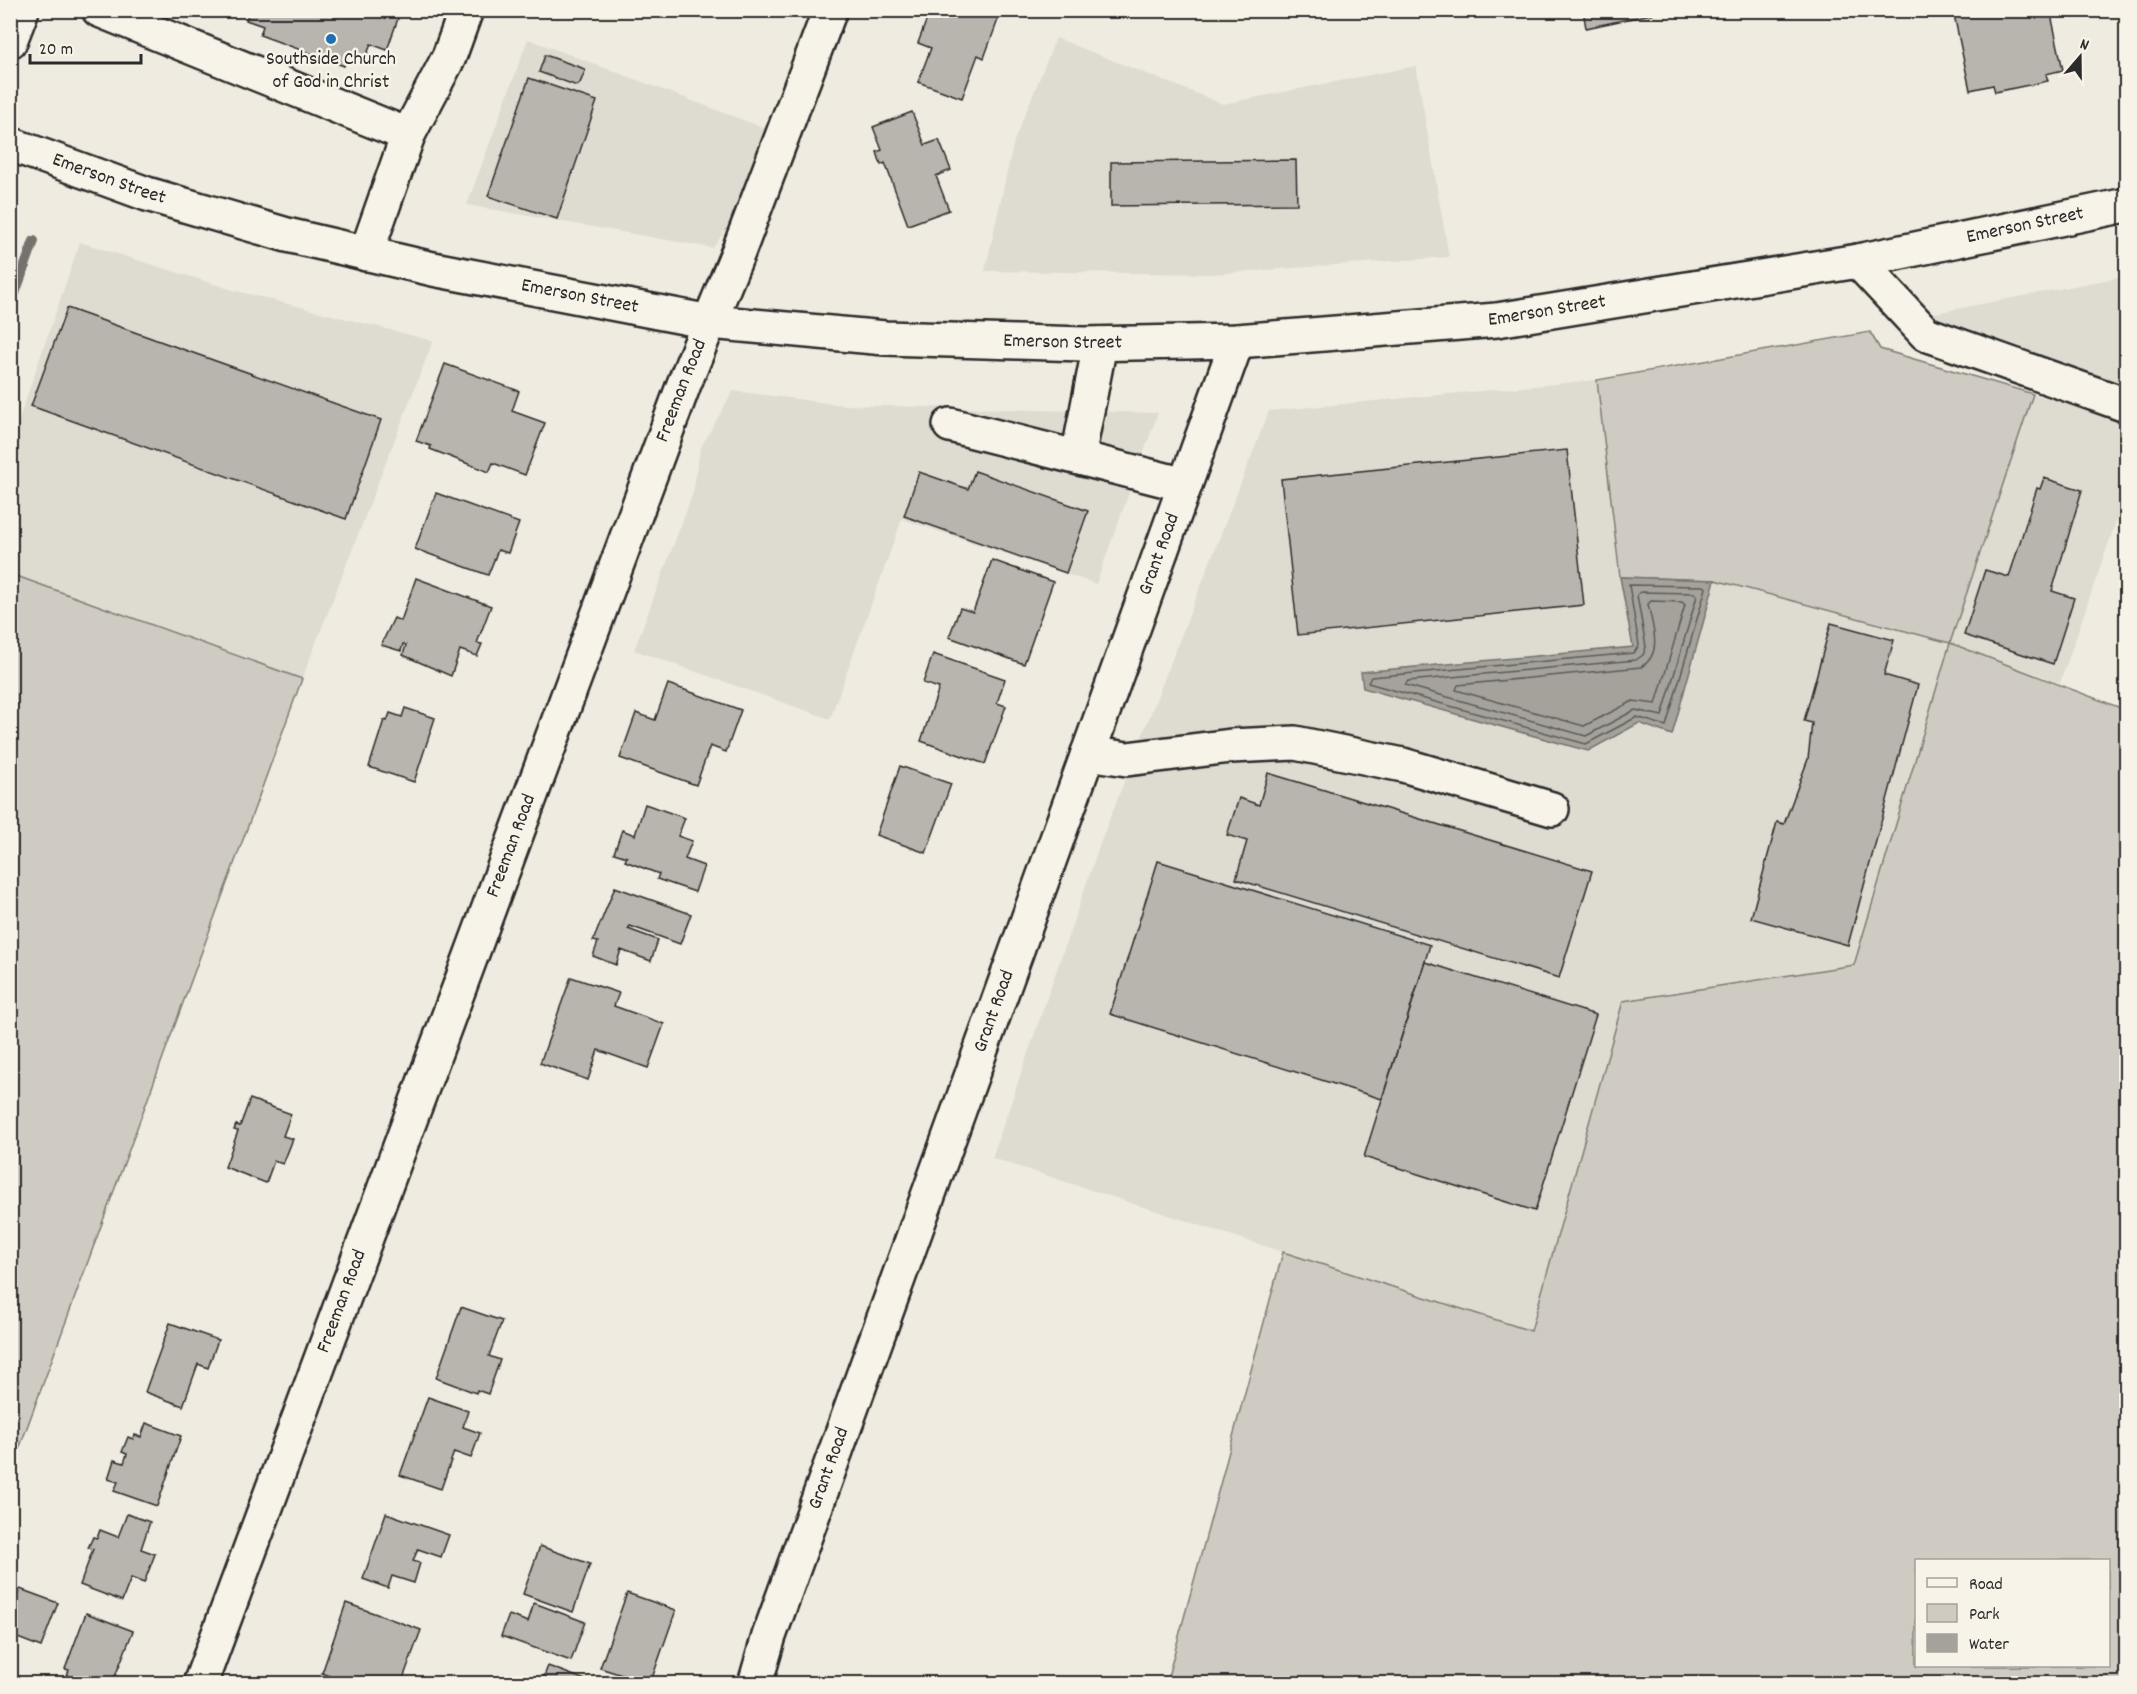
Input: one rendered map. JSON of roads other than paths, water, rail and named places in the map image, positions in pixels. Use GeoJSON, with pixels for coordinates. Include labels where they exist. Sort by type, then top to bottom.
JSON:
{"type":"FeatureCollection","features":[{"type":"Feature","properties":{"kind":"street"},"geometry":{"type":"LineString","coordinates":[[10,41],[22,10]]}},
{"type":"Feature","properties":{"kind":"street"},"geometry":{"type":"LineString","coordinates":[[99,10],[408,135]]}},
{"type":"Feature","properties":{"kind":"street"},"geometry":{"type":"LineString","coordinates":[[366,254],[408,135],[449,57],[466,10]]}},
{"type":"Feature","properties":{"kind":"street","name":"Freeman Road"},"geometry":{"type":"LineString","coordinates":[[200,1683],[684,384],[830,10]]}},
{"type":"Feature","properties":{"kind":"street","name":"Emerson Street"},"geometry":{"type":"LineString","coordinates":[[10,144],[147,194],[287,235],[433,269],[710,322],[885,338],[1100,344],[1237,341],[1497,320],[1858,261],[2127,205]]}},
{"type":"Feature","properties":{"kind":"street"},"geometry":{"type":"LineString","coordinates":[[1858,261],[1926,334],[2127,405]]}},
{"type":"Feature","properties":{"kind":"street","name":"Grant Road"},"geometry":{"type":"LineString","coordinates":[[755,1683],[781,1602],[1237,341]]}},
{"type":"Feature","properties":{"kind":"street"},"geometry":{"type":"LineString","coordinates":[[1078,457],[1100,344]]}},
{"type":"Feature","properties":{"kind":"street"},"geometry":{"type":"LineString","coordinates":[[950,425],[1185,485]]}},
{"type":"Feature","properties":{"kind":"street"},"geometry":{"type":"LineString","coordinates":[[1088,753],[1127,759],[1231,746],[1295,743],[1403,765],[1552,809]]}},
{"type":"Feature","properties":{"kind":"water"},"geometry":{"type":"Polygon","coordinates":[[[1620,577],[1715,580],[1672,735],[1639,723],[1588,751],[1363,688],[1361,672],[1633,647],[1620,577]]]}},
{"type":"Feature","properties":{"kind":"waterway"},"geometry":{"type":"LineString","coordinates":[[10,307],[34,241]]}},
{"type":"Feature","properties":{"kind":"place","name":"Southside Church of God in Christ"},"geometry":{"type":"Point","coordinates":[331,39]}}]}
